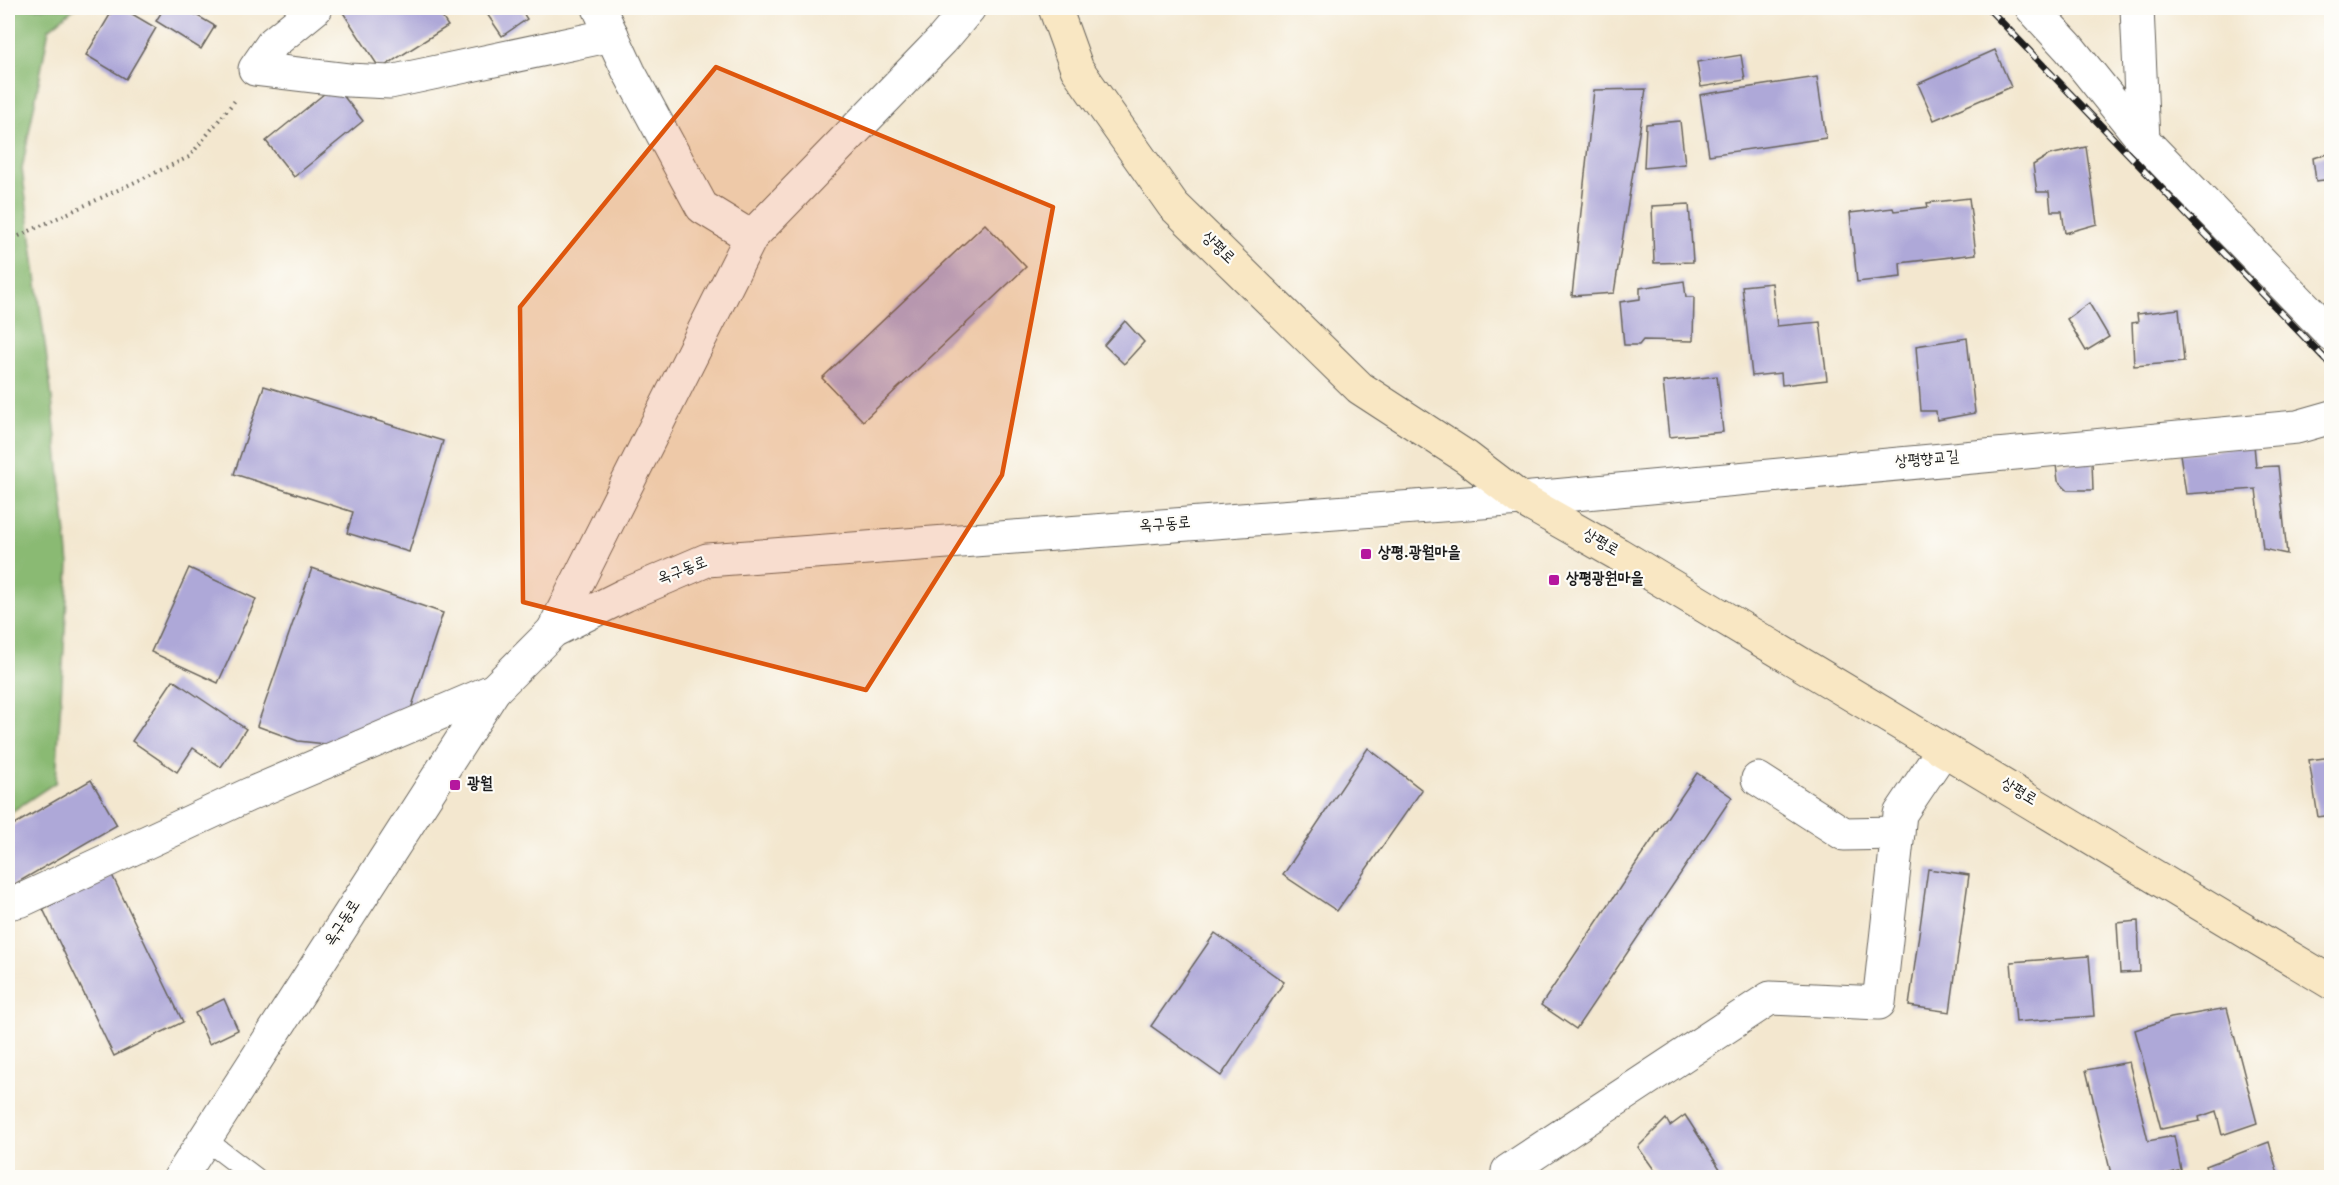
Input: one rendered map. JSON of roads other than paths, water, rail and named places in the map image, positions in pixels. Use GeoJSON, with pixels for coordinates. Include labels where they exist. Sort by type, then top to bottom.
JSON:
{"type":"FeatureCollection","features":[{"type":"Feature","properties":{"kind":"main road","name":"상평로"},"geometry":{"type":"LineString","coordinates":[[1055,8],[1077,69],[1173,206],[1360,388],[1466,458],[1521,499],[2331,983]]}},
{"type":"Feature","properties":{"kind":"street"},"geometry":{"type":"LineString","coordinates":[[316,8],[273,43],[255,69],[348,80],[390,82],[605,21],[702,207],[751,237]]}},
{"type":"Feature","properties":{"kind":"street"},"geometry":{"type":"LineString","coordinates":[[553,631],[751,237],[942,40],[969,8]]}},
{"type":"Feature","properties":{"kind":"street"},"geometry":{"type":"LineString","coordinates":[[2032,8],[2069,48],[2144,140],[2331,335]]}},
{"type":"Feature","properties":{"kind":"street"},"geometry":{"type":"LineString","coordinates":[[2137,8],[2144,140]]}},
{"type":"Feature","properties":{"kind":"street","name":"상평향교길"},"geometry":{"type":"LineString","coordinates":[[1521,499],[2297,427],[2331,417]]}},
{"type":"Feature","properties":{"kind":"street","name":"옥구동로"},"geometry":{"type":"LineString","coordinates":[[180,1178],[494,690],[553,631],[625,595],[707,560],[1521,499]]}},
{"type":"Feature","properties":{"kind":"street"},"geometry":{"type":"LineString","coordinates":[[8,903],[22,900],[248,795],[494,690]]}},
{"type":"Feature","properties":{"kind":"street"},"geometry":{"type":"LineString","coordinates":[[1508,1171],[1770,998],[1879,1003],[1900,814],[1943,750]]}},
{"type":"Feature","properties":{"kind":"street"},"geometry":{"type":"LineString","coordinates":[[1758,779],[1844,834],[1898,833]]}},
{"type":"Feature","properties":{"kind":"lane"},"geometry":{"type":"LineString","coordinates":[[206,1140],[256,1178]]}},
{"type":"Feature","properties":{"kind":"railway"},"geometry":{"type":"LineString","coordinates":[[1988,8],[2332,366]]}},
{"type":"Feature","properties":{"kind":"place","name":"상평.광월마을"},"geometry":{"type":"Point","coordinates":[1366,554]}},
{"type":"Feature","properties":{"kind":"place","name":"상평광원마을"},"geometry":{"type":"Point","coordinates":[1554,580]}},
{"type":"Feature","properties":{"kind":"place","name":"광월"},"geometry":{"type":"Point","coordinates":[455,785]}}]}
